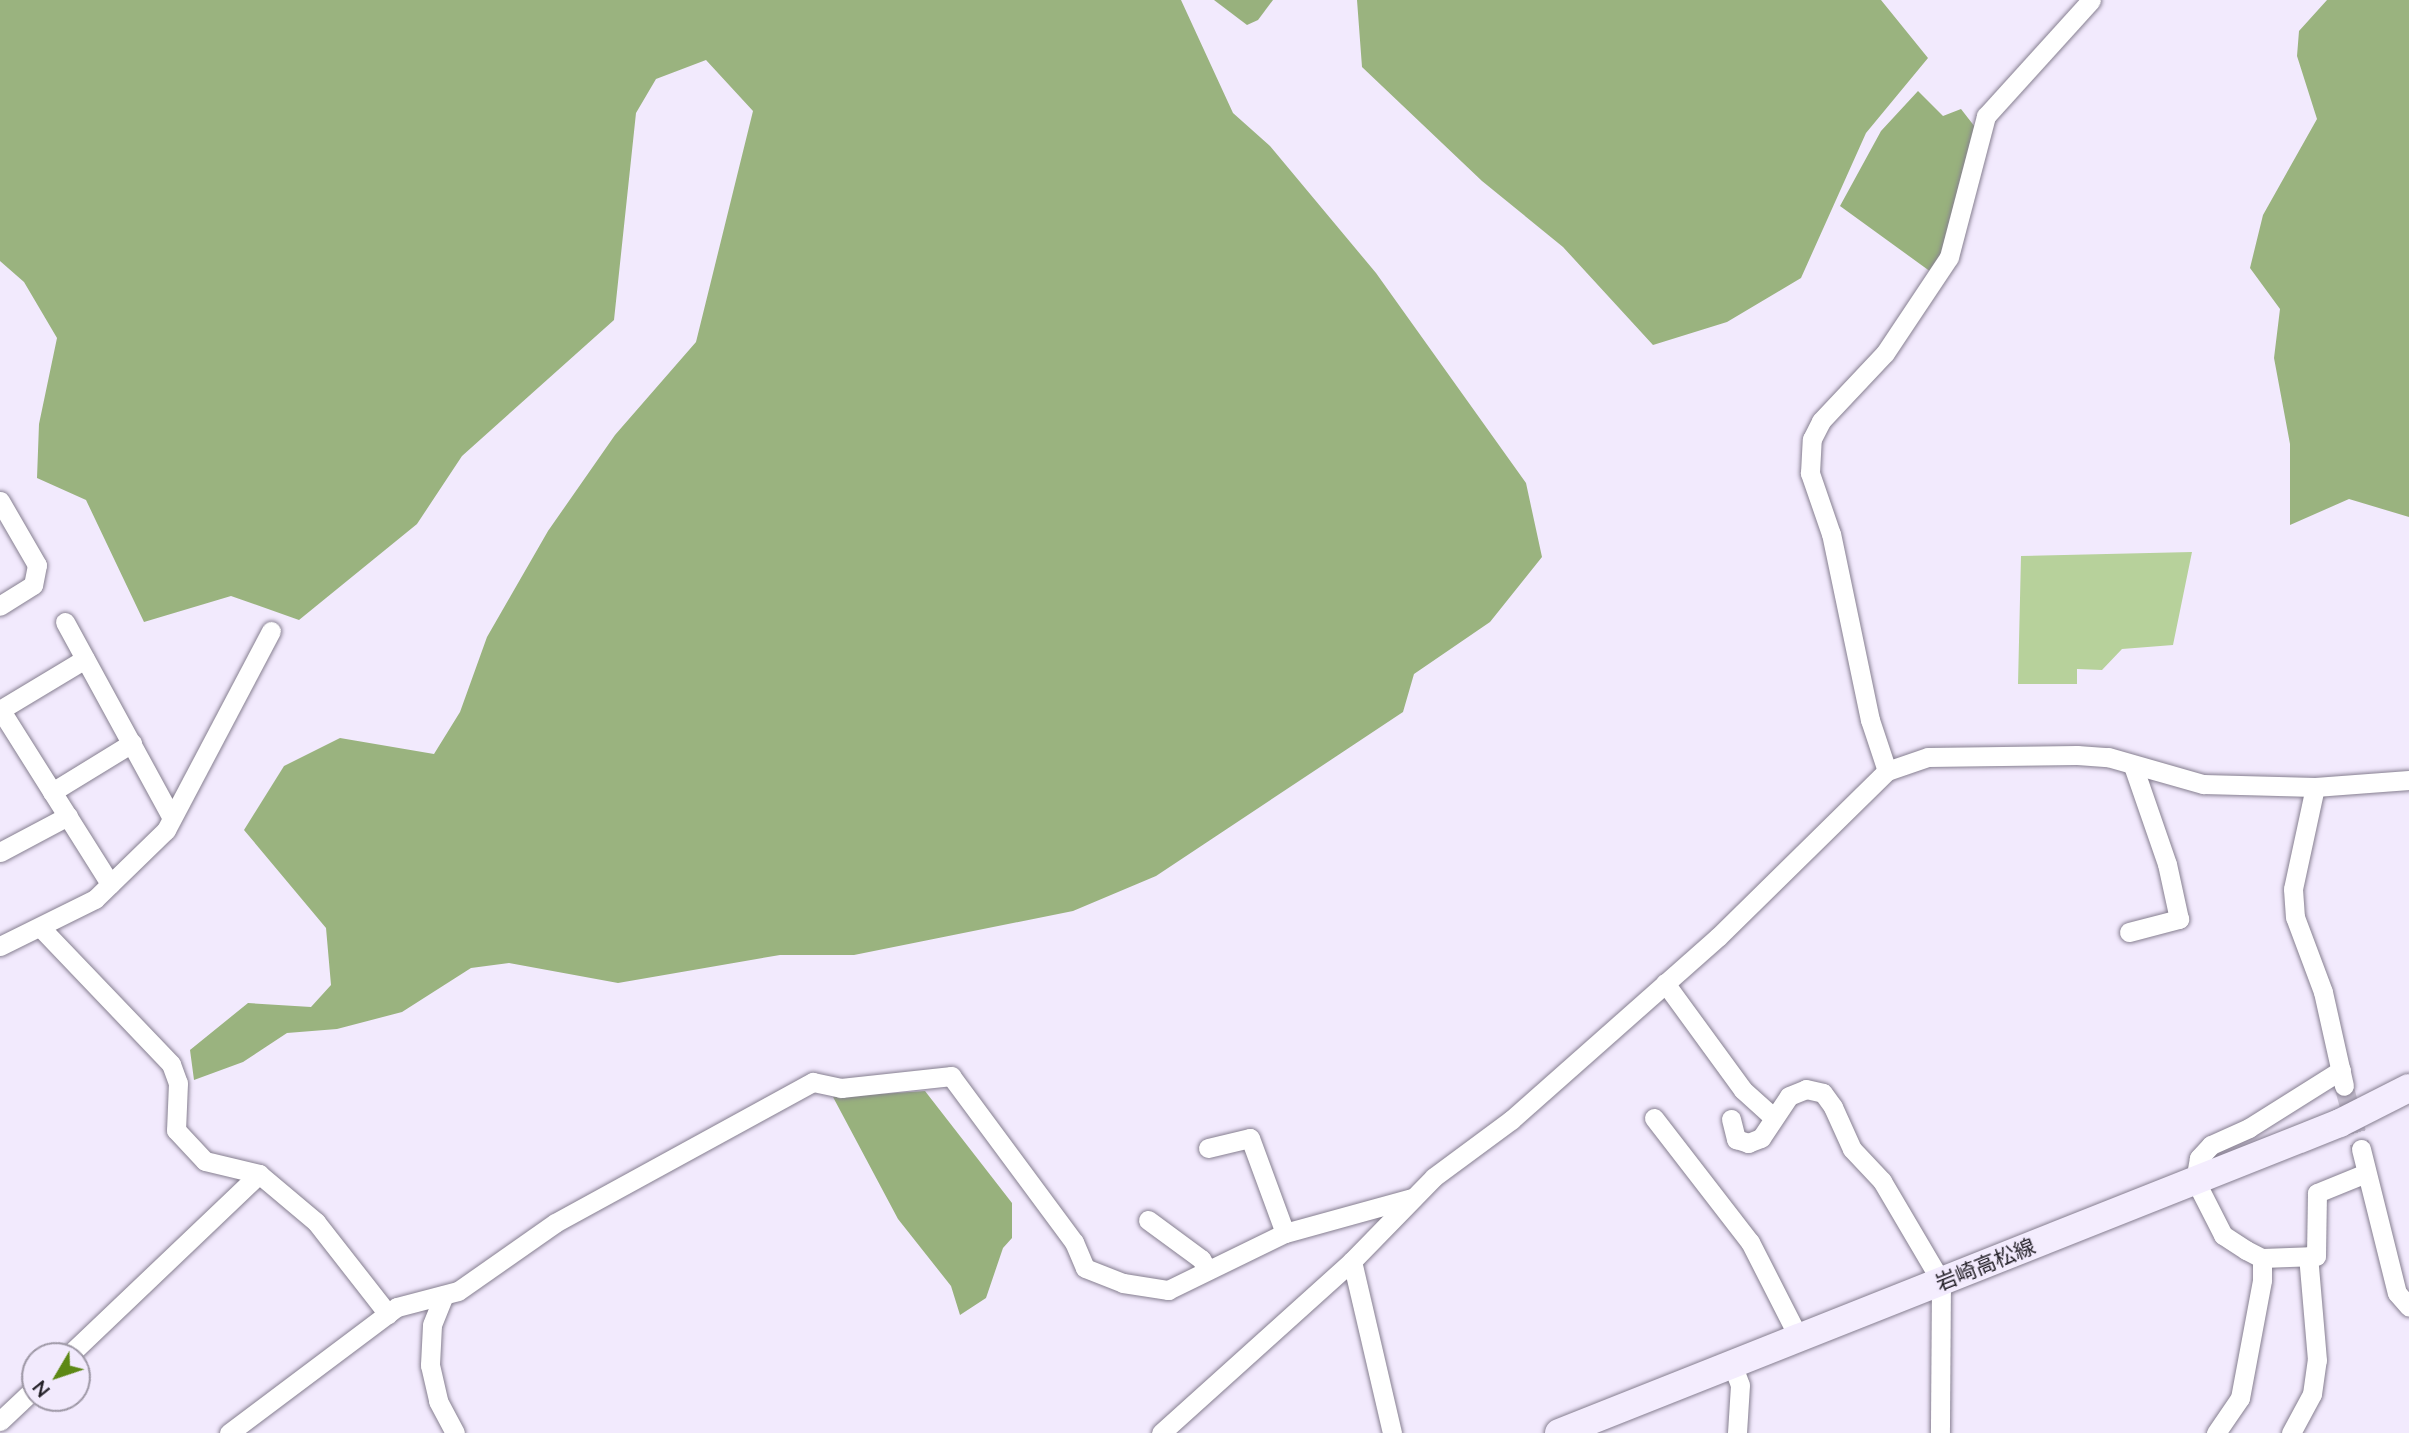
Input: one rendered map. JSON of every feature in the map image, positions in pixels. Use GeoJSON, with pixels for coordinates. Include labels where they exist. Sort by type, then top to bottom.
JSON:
{"type":"FeatureCollection","features":[{"type":"Feature","properties":{"kind":"main road","name":"岩崎高松線"},"geometry":{"type":"LineString","coordinates":[[1559,1433],[2340,1122],[2409,1088]]}},
{"type":"Feature","properties":{"kind":"street"},"geometry":{"type":"LineString","coordinates":[[1887,771],[1870,720],[1831,534],[1810,473],[1812,439],[1821,421],[1885,352],[1949,257],[1986,116],[2091,0]]}},
{"type":"Feature","properties":{"kind":"street"},"geometry":{"type":"LineString","coordinates":[[0,501],[37,565],[33,585],[0,606]]}},
{"type":"Feature","properties":{"kind":"street"},"geometry":{"type":"LineString","coordinates":[[65,622],[172,818]]}},
{"type":"Feature","properties":{"kind":"street"},"geometry":{"type":"LineString","coordinates":[[0,946],[95,899],[172,818],[271,631]]}},
{"type":"Feature","properties":{"kind":"street"},"geometry":{"type":"LineString","coordinates":[[85,659],[0,710],[110,884]]}},
{"type":"Feature","properties":{"kind":"street"},"geometry":{"type":"LineString","coordinates":[[52,792],[132,743]]}},
{"type":"Feature","properties":{"kind":"street"},"geometry":{"type":"LineString","coordinates":[[1161,1433],[1352,1261],[1413,1198],[1665,983],[1887,771],[1928,757],[2108,757],[2203,784],[2315,787],[2409,780]]}},
{"type":"Feature","properties":{"kind":"street"},"geometry":{"type":"LineString","coordinates":[[2129,932],[2179,919],[2167,864],[2133,766]]}},
{"type":"Feature","properties":{"kind":"street"},"geometry":{"type":"LineString","coordinates":[[2315,787],[2293,889],[2295,917],[2323,992],[2342,1078],[2249,1128],[2211,1145],[2199,1158],[2195,1180],[2223,1235],[2262,1258],[2316,1256],[2317,1193],[2367,1173]]}},
{"type":"Feature","properties":{"kind":"street"},"geometry":{"type":"LineString","coordinates":[[0,852],[68,816]]}},
{"type":"Feature","properties":{"kind":"street"},"geometry":{"type":"LineString","coordinates":[[41,928],[171,1064],[178,1083],[176,1130],[205,1161],[259,1174],[316,1222],[388,1314]]}},
{"type":"Feature","properties":{"kind":"street"},"geometry":{"type":"LineString","coordinates":[[1665,983],[1743,1090],[1772,1116]]}},
{"type":"Feature","properties":{"kind":"street"},"geometry":{"type":"LineString","coordinates":[[229,1433],[388,1314],[458,1291],[555,1223],[813,1082],[841,1088],[951,1076],[1074,1242],[1085,1268],[1123,1283],[1168,1290],[1285,1233],[1413,1198]]}},
{"type":"Feature","properties":{"kind":"street"},"geometry":{"type":"LineString","coordinates":[[1731,1118],[1736,1139],[1748,1143],[1761,1138],[1772,1116],[1789,1096],[1805,1089],[1823,1093],[1852,1149],[1882,1181],[1941,1281],[1940,1433]]}},
{"type":"Feature","properties":{"kind":"street"},"geometry":{"type":"LineString","coordinates":[[1654,1118],[1750,1242],[1799,1338]]}},
{"type":"Feature","properties":{"kind":"street"},"geometry":{"type":"LineString","coordinates":[[1208,1148],[1250,1138],[1285,1233]]}},
{"type":"Feature","properties":{"kind":"street"},"geometry":{"type":"LineString","coordinates":[[2361,1149],[2397,1293],[2409,1307]]}},
{"type":"Feature","properties":{"kind":"street"},"geometry":{"type":"LineString","coordinates":[[83,1342],[259,1174]]}},
{"type":"Feature","properties":{"kind":"street"},"geometry":{"type":"LineString","coordinates":[[1148,1220],[1201,1259],[1208,1270]]}},
{"type":"Feature","properties":{"kind":"street"},"geometry":{"type":"LineString","coordinates":[[2291,1433],[2312,1395],[2317,1360],[2308,1256]]}},
{"type":"Feature","properties":{"kind":"street"},"geometry":{"type":"LineString","coordinates":[[2216,1433],[2240,1398],[2262,1280],[2262,1258]]}},
{"type":"Feature","properties":{"kind":"street"},"geometry":{"type":"LineString","coordinates":[[1352,1261],[1379,1359],[1392,1433]]}},
{"type":"Feature","properties":{"kind":"street"},"geometry":{"type":"LineString","coordinates":[[444,1295],[432,1325],[430,1365],[438,1401],[455,1433]]}},
{"type":"Feature","properties":{"kind":"street"},"geometry":{"type":"LineString","coordinates":[[1732,1364],[1741,1385],[1737,1433]]}},
{"type":"Feature","properties":{"kind":"street"},"geometry":{"type":"LineString","coordinates":[[0,1421],[21,1401]]}},
{"type":"Feature","properties":{"kind":"shaded area"},"geometry":{"type":"Polygon","coordinates":[[[0,0],[1181,0],[1233,113],[1270,146],[1376,273],[1526,483],[1542,557],[1490,622],[1414,674],[1403,712],[1156,876],[1073,911],[854,955],[780,955],[618,983],[509,963],[471,968],[402,1012],[337,1029],[287,1033],[243,1062],[194,1080],[190,1050],[248,1003],[311,1007],[331,985],[326,928],[244,830],[284,766],[340,738],[434,754],[460,712],[487,637],[548,531],[615,435],[696,342],[753,111],[706,60],[656,79],[636,113],[614,320],[462,456],[417,524],[299,620],[231,596],[144,622],[86,500],[37,478],[39,424],[57,338],[24,282],[0,261],[0,0]]]}},
{"type":"Feature","properties":{"kind":"shaded area"},"geometry":{"type":"Polygon","coordinates":[[[1214,0],[1273,0],[1258,20],[1247,25],[1214,0]]]}},
{"type":"Feature","properties":{"kind":"shaded area"},"geometry":{"type":"Polygon","coordinates":[[[1357,0],[1881,0],[1928,58],[1866,133],[1801,278],[1727,322],[1653,345],[1563,247],[1482,181],[1362,67],[1357,0]]]}},
{"type":"Feature","properties":{"kind":"shaded area"},"geometry":{"type":"Polygon","coordinates":[[[2327,0],[2409,0],[2409,517],[2349,499],[2290,525],[2290,444],[2274,358],[2280,309],[2250,268],[2263,215],[2317,119],[2297,56],[2299,31],[2327,0]]]}},
{"type":"Feature","properties":{"kind":"shaded area"},"geometry":{"type":"Polygon","coordinates":[[[1918,91],[1943,116],[1961,109],[1975,127],[1947,247],[1931,272],[1840,206],[1881,131],[1918,91]]]}},
{"type":"Feature","properties":{"kind":"shaded area"},"geometry":{"type":"Polygon","coordinates":[[[2192,552],[2173,645],[2122,649],[2102,670],[2077,669],[2077,684],[2018,684],[2021,556],[2192,552]]]}},
{"type":"Feature","properties":{"kind":"shaded area"},"geometry":{"type":"Polygon","coordinates":[[[925,1091],[1012,1203],[1012,1238],[1003,1248],[986,1298],[960,1315],[951,1286],[898,1219],[833,1097],[925,1091]]]}},
{"type":"Feature","properties":{"kind":"tunnel"},"geometry":{"type":"LineString","coordinates":[[2344,1086],[2361,1149]]}}]}
